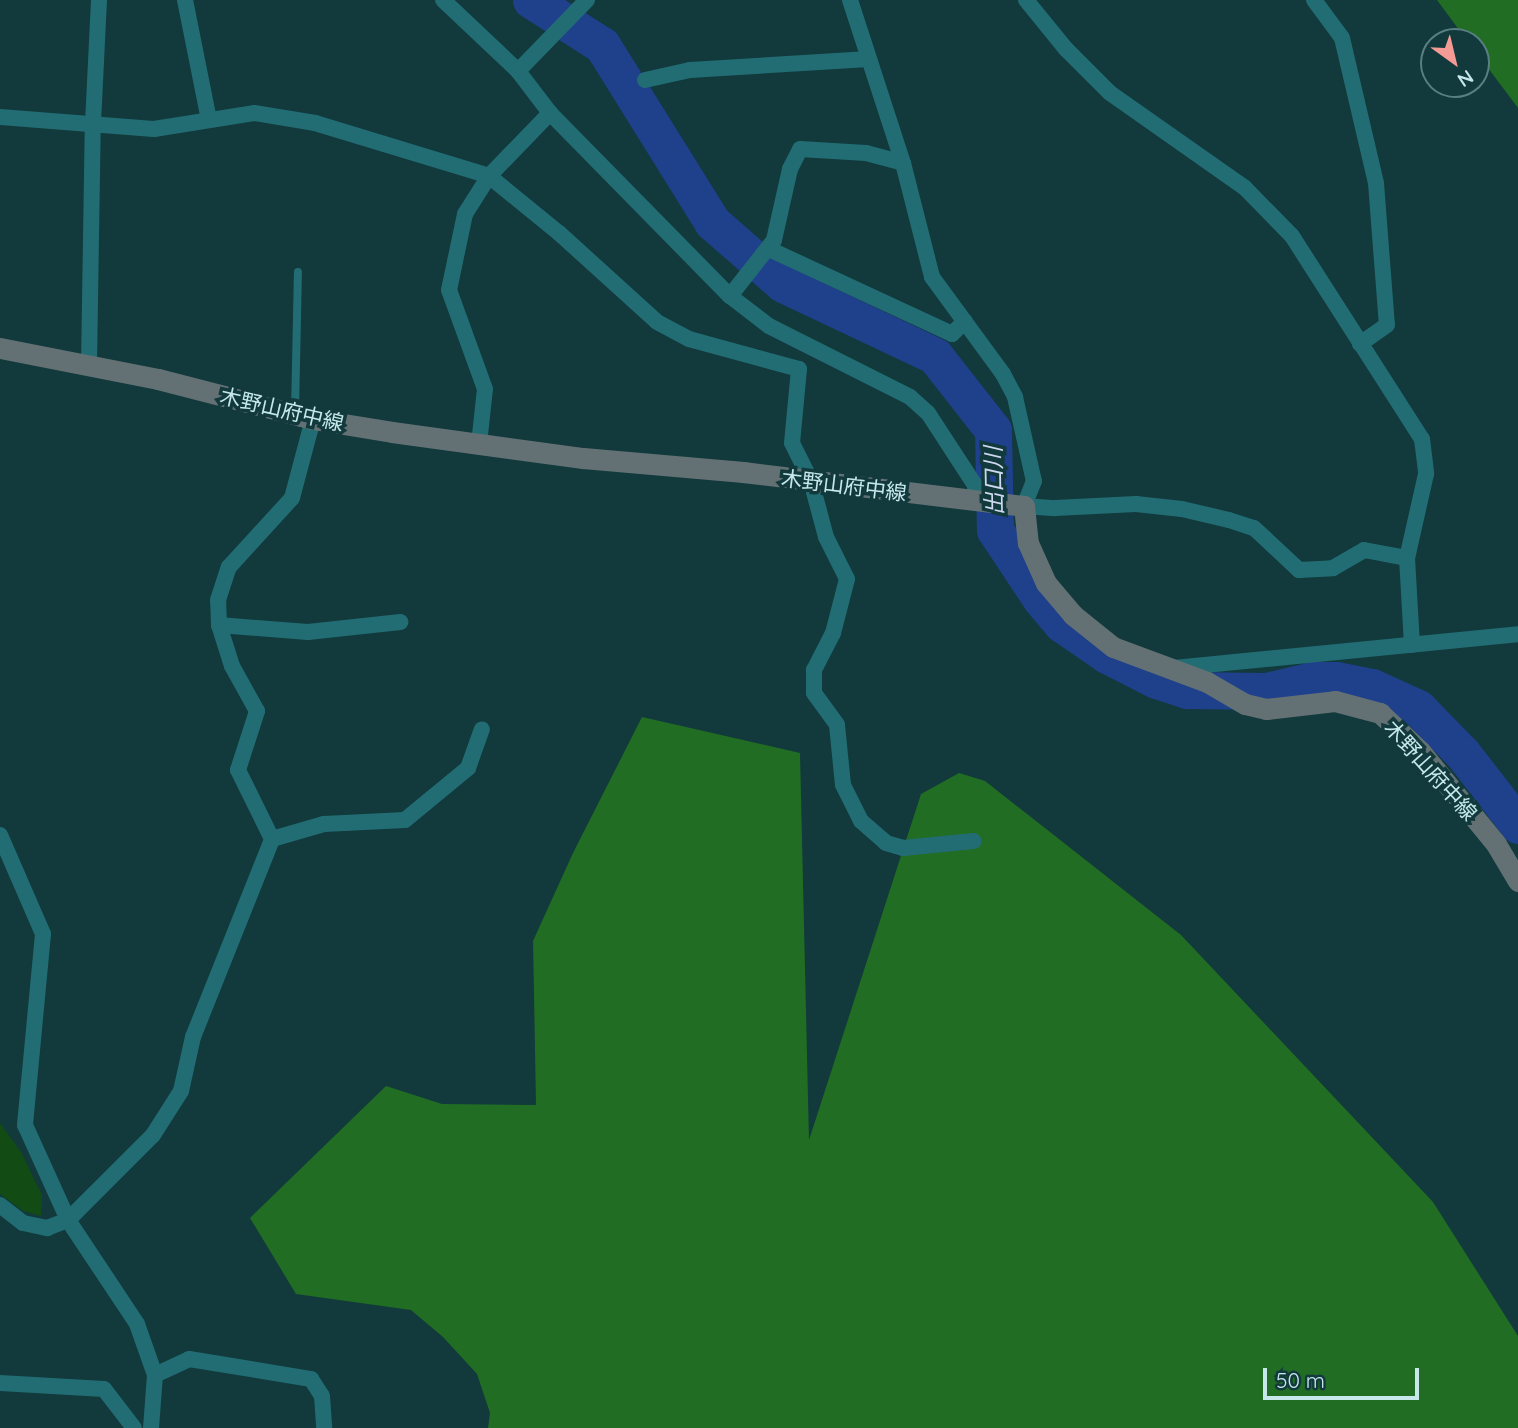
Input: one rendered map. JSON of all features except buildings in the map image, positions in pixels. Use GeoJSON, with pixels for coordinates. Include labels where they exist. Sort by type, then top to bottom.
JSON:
{"type":"FeatureCollection","features":[{"type":"Feature","properties":{"kind":"main road","name":"木野山府中線"},"geometry":{"type":"LineString","coordinates":[[0,348],[89,365],[304,416],[479,444],[583,458],[1019,505],[1028,542],[1046,583],[1066,607],[1113,647],[1207,682],[1245,704],[1266,709],[1335,701],[1380,713],[1420,751],[1496,844],[1518,881]]}},
{"type":"Feature","properties":{"kind":"street"},"geometry":{"type":"LineString","coordinates":[[89,365],[93,123],[99,0]]}},
{"type":"Feature","properties":{"kind":"street"},"geometry":{"type":"LineString","coordinates":[[185,0],[209,120]]}},
{"type":"Feature","properties":{"kind":"street"},"geometry":{"type":"LineString","coordinates":[[443,0],[517,71],[551,113],[730,296],[769,326],[910,397],[928,413],[975,485],[976,502]]}},
{"type":"Feature","properties":{"kind":"street"},"geometry":{"type":"LineString","coordinates":[[850,0],[903,163],[932,276],[1003,373],[1015,397],[1034,481],[1019,505],[1055,508],[1136,504],[1182,509],[1254,528],[1299,570],[1333,568],[1364,550],[1406,558]]}},
{"type":"Feature","properties":{"kind":"street"},"geometry":{"type":"LineString","coordinates":[[1026,0],[1066,49],[1110,93],[1245,188],[1293,236],[1422,439],[1426,474],[1406,558],[1412,645]]}},
{"type":"Feature","properties":{"kind":"street"},"geometry":{"type":"LineString","coordinates":[[1314,0],[1342,38],[1377,183],[1387,325],[1360,344]]}},
{"type":"Feature","properties":{"kind":"street"},"geometry":{"type":"LineString","coordinates":[[517,71],[582,6]]}},
{"type":"Feature","properties":{"kind":"street"},"geometry":{"type":"LineString","coordinates":[[645,80],[690,69],[869,60]]}},
{"type":"Feature","properties":{"kind":"street"},"geometry":{"type":"LineString","coordinates":[[0,117],[154,129],[254,113],[315,123],[489,176],[559,233],[657,322],[689,339],[799,369],[800,386],[792,443],[811,481],[826,537],[847,579],[833,632],[814,670],[814,693],[837,725],[843,785],[861,821],[886,843],[903,848],[974,841]]}},
{"type":"Feature","properties":{"kind":"street"},"geometry":{"type":"LineString","coordinates":[[479,444],[485,389],[449,290],[465,214],[489,176],[551,113]]}},
{"type":"Feature","properties":{"kind":"street"},"geometry":{"type":"LineString","coordinates":[[730,296],[774,240],[790,169],[800,149],[866,153],[903,163]]}},
{"type":"Feature","properties":{"kind":"street"},"geometry":{"type":"LineString","coordinates":[[769,248],[951,334],[965,321]]}},
{"type":"Feature","properties":{"kind":"street"},"geometry":{"type":"LineString","coordinates":[[0,1205],[23,1223],[47,1228],[68,1220],[153,1135],[181,1091],[193,1037],[272,839],[238,770],[257,711],[232,666],[219,625],[218,600],[229,567],[292,498],[304,416]]}},
{"type":"Feature","properties":{"kind":"street"},"geometry":{"type":"LineString","coordinates":[[219,625],[308,632],[400,622]]}},
{"type":"Feature","properties":{"kind":"street"},"geometry":{"type":"LineString","coordinates":[[1168,669],[1518,634]]}},
{"type":"Feature","properties":{"kind":"street"},"geometry":{"type":"LineString","coordinates":[[272,839],[324,824],[405,820],[468,768],[482,729]]}},
{"type":"Feature","properties":{"kind":"street"},"geometry":{"type":"LineString","coordinates":[[0,835],[7,865],[43,934],[24,1125],[68,1220],[137,1324],[155,1375],[151,1428]]}},
{"type":"Feature","properties":{"kind":"street"},"geometry":{"type":"LineString","coordinates":[[155,1375],[189,1359],[312,1379],[322,1396],[324,1428]]}},
{"type":"Feature","properties":{"kind":"street"},"geometry":{"type":"LineString","coordinates":[[0,1383],[104,1389],[134,1428]]}},
{"type":"Feature","properties":{"kind":"lane"},"geometry":{"type":"LineString","coordinates":[[298,272],[304,416]]}},
{"type":"Feature","properties":{"kind":"green space"},"geometry":{"type":"Polygon","coordinates":[[[1437,0],[1518,0],[1518,108],[1490,71],[1490,28],[1458,28],[1437,0]]]}},
{"type":"Feature","properties":{"kind":"green space"},"geometry":{"type":"Polygon","coordinates":[[[642,717],[800,753],[809,1140],[921,794],[959,773],[985,781],[1181,935],[1433,1202],[1518,1336],[1518,1428],[488,1428],[490,1413],[477,1374],[443,1337],[411,1310],[296,1294],[250,1218],[386,1086],[442,1104],[536,1105],[533,941],[573,853],[642,717]]]}},
{"type":"Feature","properties":{"kind":"green space"},"geometry":{"type":"Polygon","coordinates":[[[0,1123],[21,1152],[42,1195],[41,1216],[23,1211],[0,1194],[0,1123]]]}},
{"type":"Feature","properties":{"kind":"waterway","name":"出口川"},"geometry":{"type":"LineString","coordinates":[[531,0],[602,45],[712,222],[783,284],[935,356],[993,430],[995,530],[1040,598],[1062,624],[1107,655],[1156,680],[1187,690],[1266,691],[1313,680],[1336,680],[1372,687],[1418,708],[1463,754],[1518,825]]}}]}
